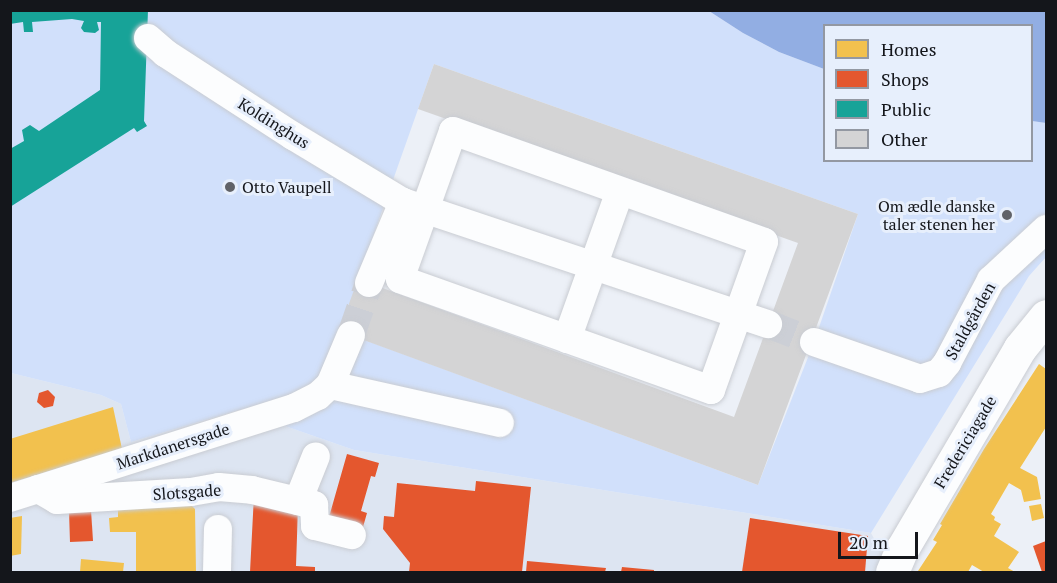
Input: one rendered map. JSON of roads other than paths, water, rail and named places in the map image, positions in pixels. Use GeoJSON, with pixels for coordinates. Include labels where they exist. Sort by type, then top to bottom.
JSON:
{"type":"FeatureCollection","features":[{"type":"Feature","properties":{"kind":"main road","name":"Fredericiagade"},"geometry":{"type":"LineString","coordinates":[[892,573],[902,549],[1020,348],[1047,316]]}},
{"type":"Feature","properties":{"kind":"street","name":"Koldinghus"},"geometry":{"type":"LineString","coordinates":[[148,38],[165,53],[293,136],[414,205],[768,324]]}},
{"type":"Feature","properties":{"kind":"street"},"geometry":{"type":"LineString","coordinates":[[369,283],[453,131],[764,242],[711,390],[400,279],[414,205]]}},
{"type":"Feature","properties":{"kind":"street"},"geometry":{"type":"LineString","coordinates":[[567,339],[620,191]]}},
{"type":"Feature","properties":{"kind":"street","name":"Staldgården"},"geometry":{"type":"LineString","coordinates":[[814,342],[920,379],[939,373],[947,363],[990,280],[1047,229]]}},
{"type":"Feature","properties":{"kind":"street"},"geometry":{"type":"LineString","coordinates":[[351,335],[330,385],[500,423]]}},
{"type":"Feature","properties":{"kind":"street","name":"Markdanersgade"},"geometry":{"type":"LineString","coordinates":[[10,498],[294,408],[318,396],[330,385]]}},
{"type":"Feature","properties":{"kind":"street"},"geometry":{"type":"LineString","coordinates":[[316,456],[298,501],[314,505],[315,526],[352,535]]}},
{"type":"Feature","properties":{"kind":"street","name":"Slotsgade"},"geometry":{"type":"LineString","coordinates":[[38,489],[57,500],[191,492],[219,488],[252,490],[298,501]]}},
{"type":"Feature","properties":{"kind":"street"},"geometry":{"type":"LineString","coordinates":[[217,573],[218,529]]}},
{"type":"Feature","properties":{"kind":"water"},"geometry":{"type":"Polygon","coordinates":[[[709,11],[1046,11],[1046,123],[1033,121],[1033,24],[823,24],[823,69],[779,52],[709,11]]]}},
{"type":"Feature","properties":{"kind":"tunnel"},"geometry":{"type":"LineString","coordinates":[[351,335],[369,283]]}},
{"type":"Feature","properties":{"kind":"tunnel"},"geometry":{"type":"LineString","coordinates":[[768,324],[814,342]]}},
{"type":"Feature","properties":{"kind":"place","name":"Otto Vaupell"},"geometry":{"type":"Point","coordinates":[230,187]}},
{"type":"Feature","properties":{"kind":"place","name":"Om ædle danske taler stenen her"},"geometry":{"type":"Point","coordinates":[1007,215]}}]}
